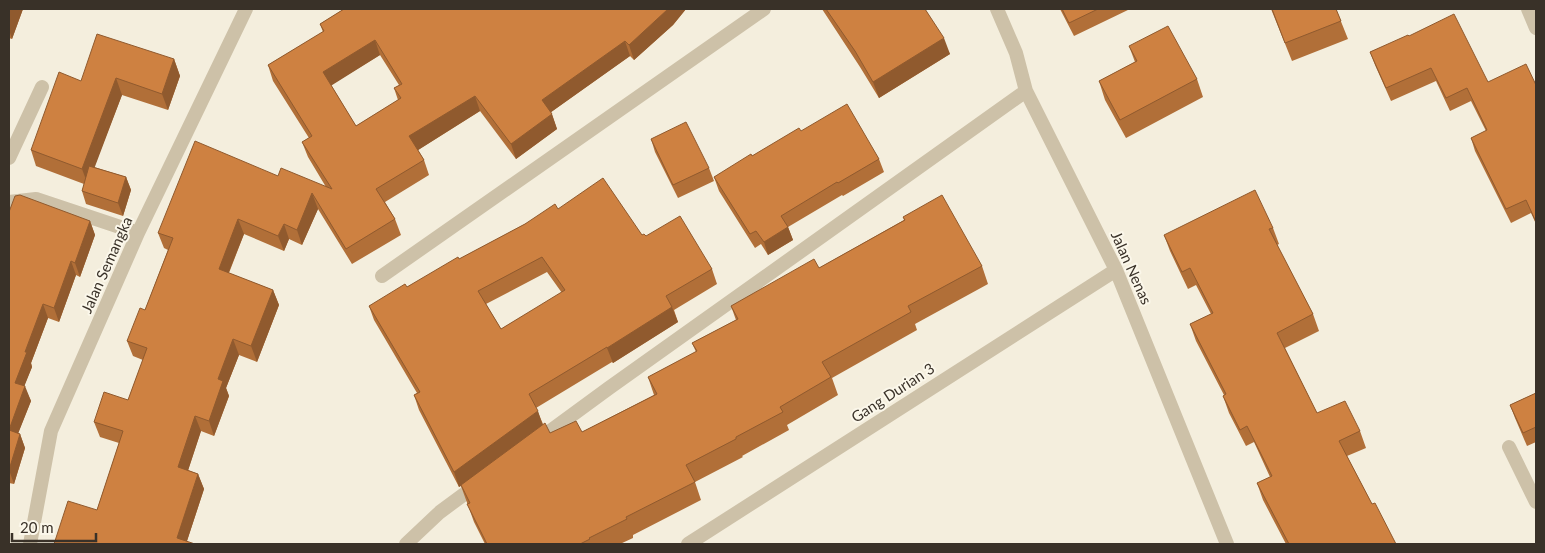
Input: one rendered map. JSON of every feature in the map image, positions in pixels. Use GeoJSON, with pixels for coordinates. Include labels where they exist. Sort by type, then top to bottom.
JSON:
{"type":"FeatureCollection","features":[{"type":"Feature","properties":{"kind":"street","name":"Jalan Semangka"},"geometry":{"type":"LineString","coordinates":[[30,544],[51,431],[138,233],[246,9]]}},
{"type":"Feature","properties":{"kind":"street"},"geometry":{"type":"LineString","coordinates":[[382,276],[764,9]]}},
{"type":"Feature","properties":{"kind":"street","name":"Jalan Nenas"},"geometry":{"type":"LineString","coordinates":[[997,9],[1016,53],[1026,91],[1116,270],[1227,544]]}},
{"type":"Feature","properties":{"kind":"street"},"geometry":{"type":"LineString","coordinates":[[1528,9],[1536,28]]}},
{"type":"Feature","properties":{"kind":"street"},"geometry":{"type":"LineString","coordinates":[[9,158],[42,87]]}},
{"type":"Feature","properties":{"kind":"street"},"geometry":{"type":"LineString","coordinates":[[520,453],[1026,91]]}},
{"type":"Feature","properties":{"kind":"street"},"geometry":{"type":"LineString","coordinates":[[9,202],[36,199],[138,233]]}},
{"type":"Feature","properties":{"kind":"street","name":"Gang Durian 3"},"geometry":{"type":"LineString","coordinates":[[688,544],[1116,270]]}},
{"type":"Feature","properties":{"kind":"street"},"geometry":{"type":"LineString","coordinates":[[1509,447],[1536,502]]}},
{"type":"Feature","properties":{"kind":"street"},"geometry":{"type":"LineString","coordinates":[[406,544],[440,512],[488,477]]}},
{"type":"Feature","properties":{"kind":"building"},"geometry":{"type":"Polygon","coordinates":[[[344,9],[668,9],[629,45],[625,41],[542,100],[552,114],[511,144],[475,96],[409,136],[424,160],[376,189],[395,219],[346,249],[312,193],[297,230],[284,224],[278,236],[238,219],[219,269],[273,290],[251,346],[233,339],[218,379],[223,381],[209,421],[195,416],[178,467],[198,474],[177,538],[195,544],[54,544],[68,501],[97,510],[123,431],[94,422],[104,392],[128,400],[147,348],[127,341],[140,308],[145,310],[173,238],[158,233],[195,141],[278,176],[281,168],[332,189],[302,142],[312,136],[268,65],[324,31],[320,24],[344,9]],[[375,40],[323,72],[356,126],[401,98],[394,88],[402,84],[375,40]]]}},
{"type":"Feature","properties":{"kind":"building"},"geometry":{"type":"Polygon","coordinates":[[[826,9],[925,9],[944,38],[873,82],[855,51],[826,9]]]}},
{"type":"Feature","properties":{"kind":"building"},"geometry":{"type":"Polygon","coordinates":[[[1062,9],[1098,9],[1069,23],[1062,9]]]}},
{"type":"Feature","properties":{"kind":"building"},"geometry":{"type":"Polygon","coordinates":[[[1272,9],[1336,9],[1341,21],[1285,43],[1272,9]]]}},
{"type":"Feature","properties":{"kind":"building"},"geometry":{"type":"Polygon","coordinates":[[[1454,14],[1488,82],[1526,64],[1536,85],[1536,222],[1526,200],[1506,209],[1471,138],[1487,130],[1467,88],[1446,98],[1431,68],[1386,88],[1370,52],[1454,14]]]}},
{"type":"Feature","properties":{"kind":"building"},"geometry":{"type":"Polygon","coordinates":[[[1168,26],[1197,79],[1120,120],[1099,81],[1137,61],[1129,46],[1168,26]]]}},
{"type":"Feature","properties":{"kind":"building"},"geometry":{"type":"Polygon","coordinates":[[[97,34],[174,59],[162,94],[116,78],[82,169],[31,150],[59,72],[81,81],[97,34]]]}},
{"type":"Feature","properties":{"kind":"building"},"geometry":{"type":"Polygon","coordinates":[[[847,104],[879,159],[781,216],[788,227],[764,242],[756,231],[750,234],[714,177],[751,154],[752,156],[799,128],[801,131],[847,104]]]}},
{"type":"Feature","properties":{"kind":"building"},"geometry":{"type":"Polygon","coordinates":[[[686,122],[709,168],[673,185],[651,139],[686,122]]]}},
{"type":"Feature","properties":{"kind":"building"},"geometry":{"type":"Polygon","coordinates":[[[89,166],[126,177],[118,203],[82,191],[89,166]]]}},
{"type":"Feature","properties":{"kind":"building"},"geometry":{"type":"Polygon","coordinates":[[[603,178],[642,235],[646,236],[680,216],[712,269],[666,296],[672,307],[529,394],[538,411],[454,472],[414,395],[420,392],[369,306],[405,284],[407,287],[458,257],[459,259],[525,224],[555,204],[558,209],[603,178]],[[542,257],[478,291],[501,329],[565,290],[542,257]]]}},
{"type":"Feature","properties":{"kind":"building"},"geometry":{"type":"Polygon","coordinates":[[[1255,190],[1273,228],[1269,229],[1313,314],[1277,333],[1317,413],[1345,401],[1360,431],[1339,441],[1372,504],[1375,503],[1396,544],[1289,544],[1257,483],[1272,476],[1247,426],[1240,430],[1223,396],[1226,394],[1190,324],[1213,313],[1190,268],[1182,272],[1164,235],[1255,190]]]}},
{"type":"Feature","properties":{"kind":"building"},"geometry":{"type":"Polygon","coordinates":[[[20,195],[90,221],[75,263],[71,261],[54,308],[43,304],[15,383],[25,386],[9,430],[9,212],[15,196],[20,195]]]}},
{"type":"Feature","properties":{"kind":"building"},"geometry":{"type":"Polygon","coordinates":[[[942,195],[982,266],[908,306],[911,312],[822,362],[831,377],[780,407],[783,412],[686,465],[695,482],[626,517],[627,519],[580,544],[487,544],[467,504],[470,503],[461,485],[545,423],[550,433],[576,421],[582,432],[657,394],[648,377],[697,351],[692,343],[738,319],[731,306],[814,259],[819,268],[905,220],[903,217],[942,195]]]}},
{"type":"Feature","properties":{"kind":"building"},"geometry":{"type":"Polygon","coordinates":[[[1536,393],[1536,427],[1523,433],[1510,405],[1536,393]]]}},
{"type":"Feature","properties":{"kind":"building"},"geometry":{"type":"Polygon","coordinates":[[[9,430],[20,434],[9,470],[9,430]]]}}]}
